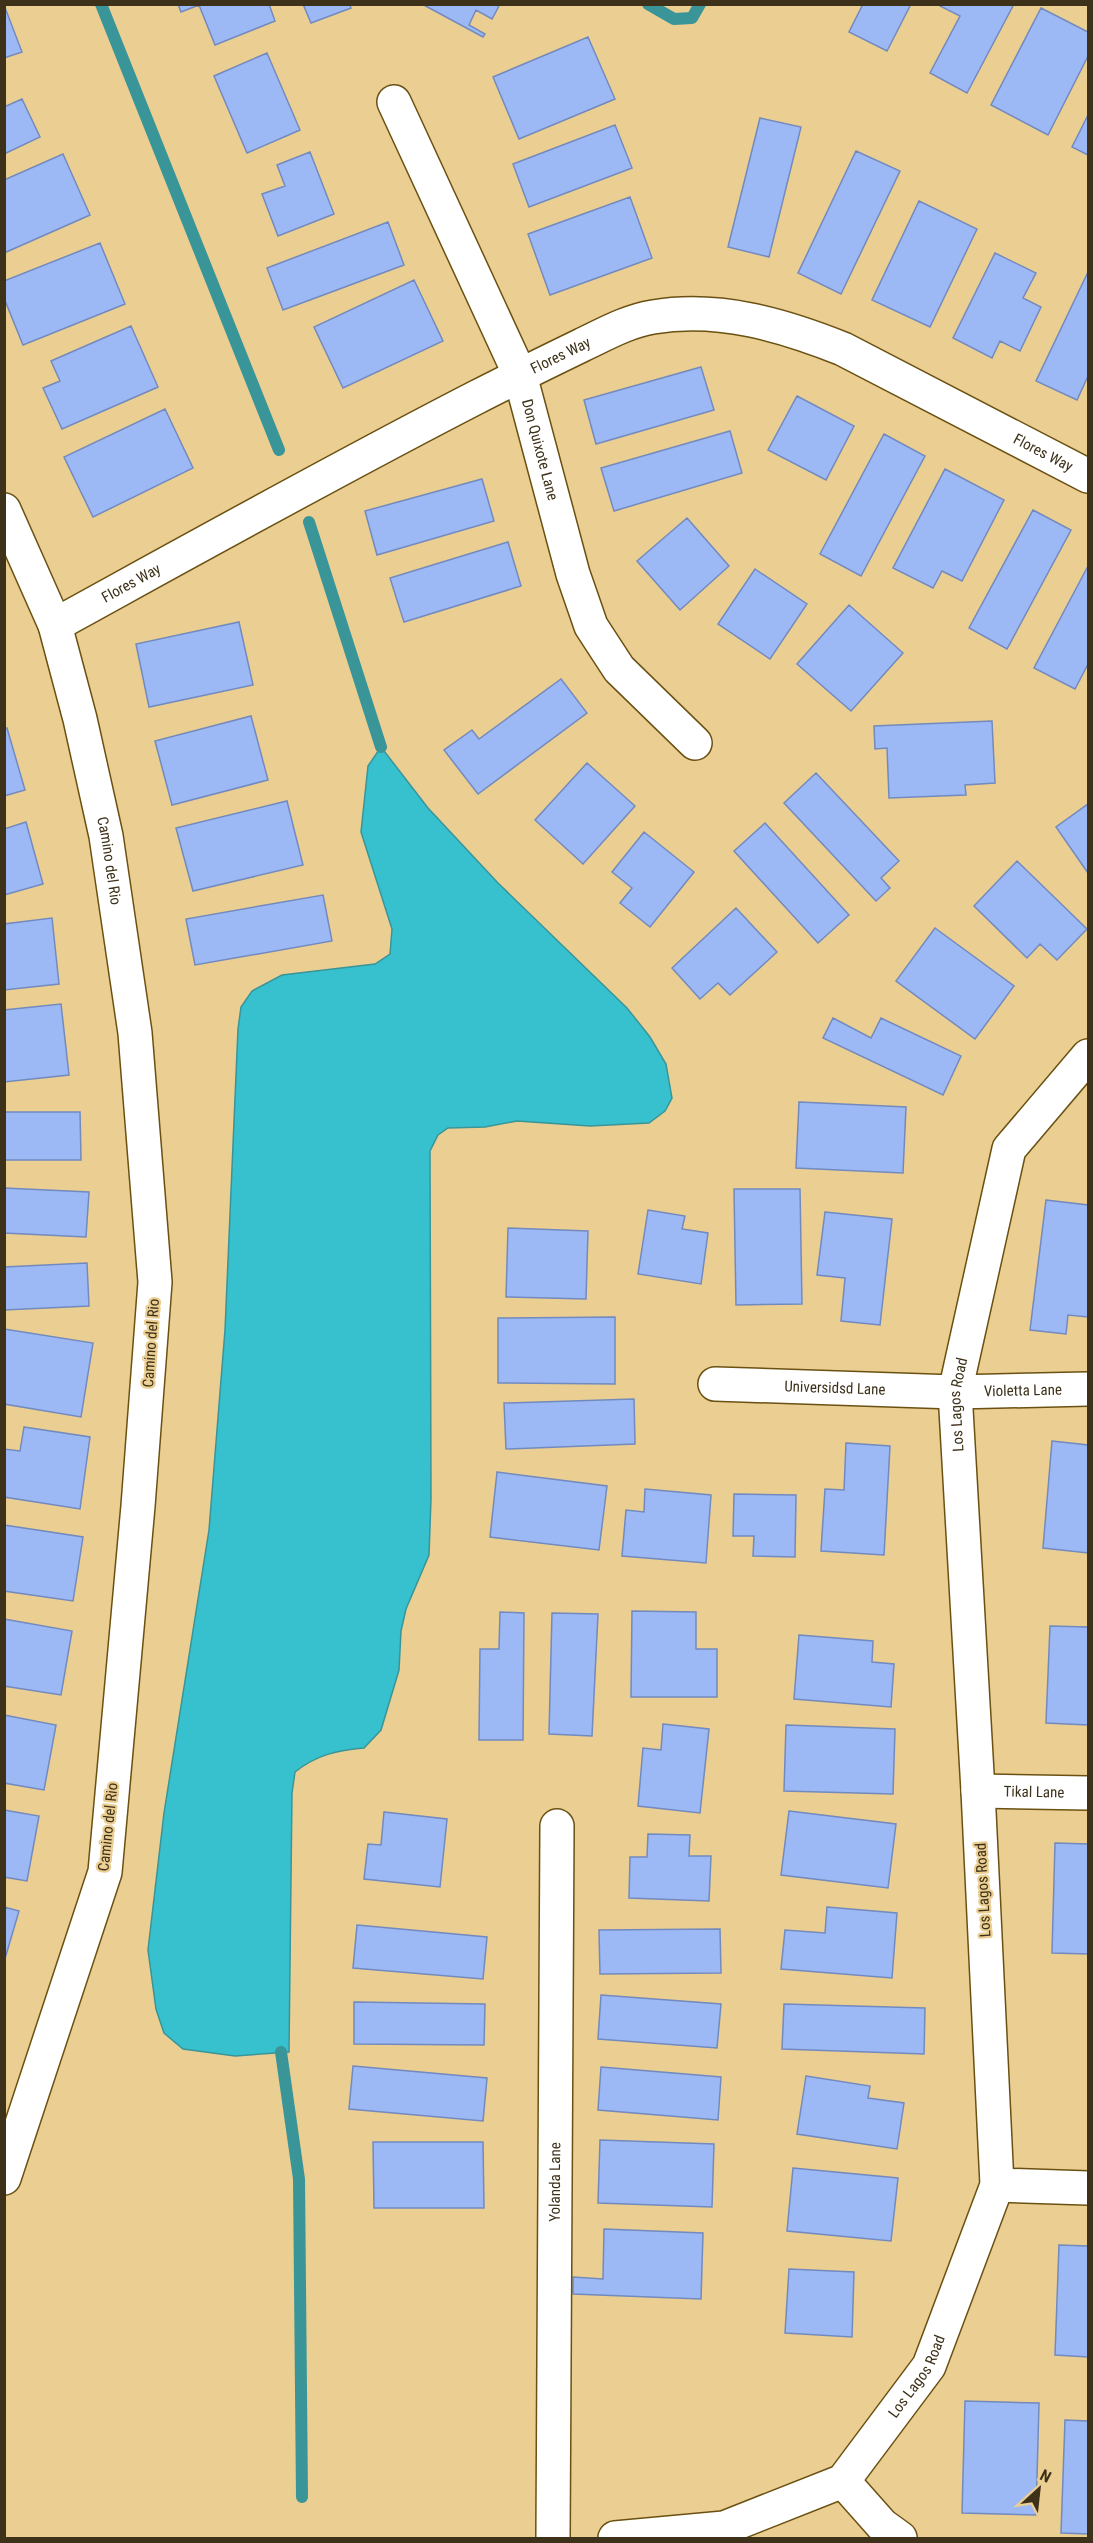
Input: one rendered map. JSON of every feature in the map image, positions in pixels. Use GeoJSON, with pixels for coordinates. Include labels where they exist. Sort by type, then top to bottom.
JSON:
{"type":"FeatureCollection","features":[{"type":"Feature","properties":{"kind":"street","name":"Don Quixote Lane"},"geometry":{"type":"LineString","coordinates":[[394,102],[520,375],[573,574],[591,626],[619,669],[695,743]]}},
{"type":"Feature","properties":{"kind":"street","name":"Flores Way"},"geometry":{"type":"LineString","coordinates":[[55,625],[335,470],[520,375],[624,325],[652,317],[688,315],[741,317],[784,328],[843,349],[1089,476]]}},
{"type":"Feature","properties":{"kind":"street","name":"Camino del Rio"},"geometry":{"type":"LineString","coordinates":[[4,510],[55,625],[80,719],[106,836],[135,1033],[155,1282],[138,1506],[105,1872],[4,2178]]}},
{"type":"Feature","properties":{"kind":"street","name":"Los Lagos Road"},"geometry":{"type":"LineString","coordinates":[[843,2481],[929,2366],[997,2185],[978,1791],[955,1392],[1009,1149],[1089,1056]]}},
{"type":"Feature","properties":{"kind":"street","name":"Universidsd Lane"},"geometry":{"type":"LineString","coordinates":[[716,1384],[955,1392]]}},
{"type":"Feature","properties":{"kind":"street","name":"Violetta Lane"},"geometry":{"type":"LineString","coordinates":[[955,1392],[1089,1389]]}},
{"type":"Feature","properties":{"kind":"street","name":"Tikal Lane"},"geometry":{"type":"LineString","coordinates":[[978,1791],[1089,1793]]}},
{"type":"Feature","properties":{"kind":"street","name":"Yolanda Lane"},"geometry":{"type":"LineString","coordinates":[[553,2538],[557,1826]]}},
{"type":"Feature","properties":{"kind":"street"},"geometry":{"type":"LineString","coordinates":[[997,2185],[1089,2188]]}},
{"type":"Feature","properties":{"kind":"street"},"geometry":{"type":"LineString","coordinates":[[615,2538],[724,2528],[843,2481],[882,2525],[900,2538]]}},
{"type":"Feature","properties":{"kind":"water"},"geometry":{"type":"Polygon","coordinates":[[[381,747],[428,808],[498,883],[627,1008],[650,1037],[666,1064],[672,1098],[665,1111],[649,1123],[590,1126],[517,1121],[485,1127],[448,1128],[438,1135],[430,1151],[431,1499],[429,1555],[406,1609],[401,1631],[399,1670],[381,1730],[364,1748],[328,1754],[311,1761],[295,1772],[292,1793],[289,2052],[235,2056],[183,2049],[164,2033],[156,2009],[148,1950],[164,1813],[209,1530],[225,1330],[238,1029],[241,1007],[252,991],[282,975],[375,964],[390,954],[392,929],[361,832],[368,766],[381,747]]]}},
{"type":"Feature","properties":{"kind":"building"},"geometry":{"type":"Polygon","coordinates":[[[178,4],[269,4],[275,21],[215,45],[199,5],[181,12],[178,4]]]}},
{"type":"Feature","properties":{"kind":"building"},"geometry":{"type":"Polygon","coordinates":[[[303,4],[349,4],[351,8],[311,23],[303,4]]]}},
{"type":"Feature","properties":{"kind":"building"},"geometry":{"type":"Polygon","coordinates":[[[422,4],[500,4],[492,19],[476,10],[469,25],[485,34],[483,37],[422,4]]]}},
{"type":"Feature","properties":{"kind":"building"},"geometry":{"type":"Polygon","coordinates":[[[863,4],[911,4],[887,51],[849,32],[863,4]]]}},
{"type":"Feature","properties":{"kind":"building"},"geometry":{"type":"Polygon","coordinates":[[[941,4],[1014,4],[967,93],[930,73],[960,16],[940,6],[941,4]]]}},
{"type":"Feature","properties":{"kind":"building"},"geometry":{"type":"Polygon","coordinates":[[[4,5],[22,52],[4,58],[4,5]]]}},
{"type":"Feature","properties":{"kind":"building"},"geometry":{"type":"Polygon","coordinates":[[[1041,8],[1088,32],[1088,56],[1048,135],[991,105],[1041,8]]]}},
{"type":"Feature","properties":{"kind":"building"},"geometry":{"type":"Polygon","coordinates":[[[588,37],[615,99],[519,139],[493,77],[588,37]]]}},
{"type":"Feature","properties":{"kind":"building"},"geometry":{"type":"Polygon","coordinates":[[[267,53],[300,130],[247,153],[214,76],[267,53]]]}},
{"type":"Feature","properties":{"kind":"building"},"geometry":{"type":"Polygon","coordinates":[[[22,99],[40,137],[4,154],[4,107],[22,99]]]}},
{"type":"Feature","properties":{"kind":"building"},"geometry":{"type":"Polygon","coordinates":[[[1088,115],[1088,155],[1072,147],[1088,115]]]}},
{"type":"Feature","properties":{"kind":"building"},"geometry":{"type":"Polygon","coordinates":[[[760,118],[801,127],[769,257],[728,247],[760,118]]]}},
{"type":"Feature","properties":{"kind":"building"},"geometry":{"type":"Polygon","coordinates":[[[615,125],[632,168],[529,207],[513,164],[615,125]]]}},
{"type":"Feature","properties":{"kind":"building"},"geometry":{"type":"Polygon","coordinates":[[[856,151],[900,171],[841,294],[798,273],[856,151]]]}},
{"type":"Feature","properties":{"kind":"building"},"geometry":{"type":"Polygon","coordinates":[[[310,152],[334,214],[278,236],[262,194],[285,186],[277,165],[310,152]]]}},
{"type":"Feature","properties":{"kind":"building"},"geometry":{"type":"Polygon","coordinates":[[[63,154],[90,215],[4,253],[4,180],[63,154]]]}},
{"type":"Feature","properties":{"kind":"building"},"geometry":{"type":"Polygon","coordinates":[[[630,197],[652,258],[550,295],[528,234],[630,197]]]}},
{"type":"Feature","properties":{"kind":"building"},"geometry":{"type":"Polygon","coordinates":[[[919,201],[977,229],[930,327],[872,300],[919,201]]]}},
{"type":"Feature","properties":{"kind":"building"},"geometry":{"type":"Polygon","coordinates":[[[388,222],[404,265],[283,310],[267,268],[388,222]]]}},
{"type":"Feature","properties":{"kind":"building"},"geometry":{"type":"Polygon","coordinates":[[[100,243],[125,304],[23,345],[4,298],[4,281],[100,243]]]}},
{"type":"Feature","properties":{"kind":"building"},"geometry":{"type":"Polygon","coordinates":[[[995,253],[1036,273],[1023,298],[1041,307],[1020,351],[1000,341],[992,358],[953,338],[995,253]]]}},
{"type":"Feature","properties":{"kind":"building"},"geometry":{"type":"Polygon","coordinates":[[[1088,272],[1088,376],[1077,400],[1036,381],[1088,272]]]}},
{"type":"Feature","properties":{"kind":"building"},"geometry":{"type":"Polygon","coordinates":[[[414,280],[443,341],[343,388],[314,327],[414,280]]]}},
{"type":"Feature","properties":{"kind":"building"},"geometry":{"type":"Polygon","coordinates":[[[131,326],[158,387],[62,429],[43,388],[60,381],[51,361],[131,326]]]}},
{"type":"Feature","properties":{"kind":"building"},"geometry":{"type":"Polygon","coordinates":[[[701,367],[714,410],[596,444],[584,400],[701,367]]]}},
{"type":"Feature","properties":{"kind":"building"},"geometry":{"type":"Polygon","coordinates":[[[797,396],[854,426],[826,480],[768,450],[797,396]]]}},
{"type":"Feature","properties":{"kind":"building"},"geometry":{"type":"Polygon","coordinates":[[[165,409],[193,468],[93,517],[64,457],[165,409]]]}},
{"type":"Feature","properties":{"kind":"building"},"geometry":{"type":"Polygon","coordinates":[[[730,431],[742,473],[614,511],[601,468],[730,431]]]}},
{"type":"Feature","properties":{"kind":"building"},"geometry":{"type":"Polygon","coordinates":[[[884,434],[925,456],[861,576],[820,554],[884,434]]]}},
{"type":"Feature","properties":{"kind":"building"},"geometry":{"type":"Polygon","coordinates":[[[945,469],[1004,500],[962,581],[942,571],[933,588],[893,568],[945,469]]]}},
{"type":"Feature","properties":{"kind":"building"},"geometry":{"type":"Polygon","coordinates":[[[482,479],[494,521],[377,555],[365,511],[482,479]]]}},
{"type":"Feature","properties":{"kind":"building"},"geometry":{"type":"Polygon","coordinates":[[[1033,510],[1071,530],[1007,649],[969,628],[1033,510]]]}},
{"type":"Feature","properties":{"kind":"building"},"geometry":{"type":"Polygon","coordinates":[[[687,518],[729,566],[680,610],[637,561],[687,518]]]}},
{"type":"Feature","properties":{"kind":"building"},"geometry":{"type":"Polygon","coordinates":[[[508,542],[521,586],[404,622],[390,578],[508,542]]]}},
{"type":"Feature","properties":{"kind":"building"},"geometry":{"type":"Polygon","coordinates":[[[1088,566],[1088,664],[1075,689],[1034,668],[1088,566]]]}},
{"type":"Feature","properties":{"kind":"building"},"geometry":{"type":"Polygon","coordinates":[[[755,569],[807,604],[770,659],[718,624],[755,569]]]}},
{"type":"Feature","properties":{"kind":"building"},"geometry":{"type":"Polygon","coordinates":[[[849,605],[903,653],[851,711],[797,664],[849,605]]]}},
{"type":"Feature","properties":{"kind":"building"},"geometry":{"type":"Polygon","coordinates":[[[239,622],[253,685],[149,707],[136,644],[239,622]]]}},
{"type":"Feature","properties":{"kind":"building"},"geometry":{"type":"Polygon","coordinates":[[[561,679],[587,713],[478,794],[444,750],[472,730],[479,739],[561,679]]]}},
{"type":"Feature","properties":{"kind":"building"},"geometry":{"type":"Polygon","coordinates":[[[251,716],[268,780],[172,805],[155,741],[251,716]]]}},
{"type":"Feature","properties":{"kind":"building"},"geometry":{"type":"Polygon","coordinates":[[[992,721],[995,783],[965,785],[966,795],[889,798],[887,748],[875,749],[874,726],[992,721]]]}},
{"type":"Feature","properties":{"kind":"building"},"geometry":{"type":"Polygon","coordinates":[[[4,728],[7,728],[25,790],[4,796],[4,728]]]}},
{"type":"Feature","properties":{"kind":"building"},"geometry":{"type":"Polygon","coordinates":[[[587,763],[635,806],[583,864],[535,820],[587,763]]]}},
{"type":"Feature","properties":{"kind":"building"},"geometry":{"type":"Polygon","coordinates":[[[816,773],[899,861],[881,878],[890,888],[876,901],[784,803],[816,773]]]}},
{"type":"Feature","properties":{"kind":"building"},"geometry":{"type":"Polygon","coordinates":[[[287,801],[303,865],[193,891],[176,828],[287,801]]]}},
{"type":"Feature","properties":{"kind":"building"},"geometry":{"type":"Polygon","coordinates":[[[1088,804],[1088,873],[1056,827],[1088,804]]]}},
{"type":"Feature","properties":{"kind":"building"},"geometry":{"type":"Polygon","coordinates":[[[26,822],[43,884],[4,895],[4,829],[26,822]]]}},
{"type":"Feature","properties":{"kind":"building"},"geometry":{"type":"Polygon","coordinates":[[[765,823],[849,915],[818,943],[734,851],[765,823]]]}},
{"type":"Feature","properties":{"kind":"building"},"geometry":{"type":"Polygon","coordinates":[[[644,832],[694,872],[650,927],[620,903],[632,888],[612,872],[644,832]]]}},
{"type":"Feature","properties":{"kind":"building"},"geometry":{"type":"Polygon","coordinates":[[[1017,861],[1087,929],[1057,960],[1040,944],[1027,958],[974,906],[1017,861]]]}},
{"type":"Feature","properties":{"kind":"building"},"geometry":{"type":"Polygon","coordinates":[[[323,895],[332,941],[195,965],[186,919],[323,895]]]}},
{"type":"Feature","properties":{"kind":"building"},"geometry":{"type":"Polygon","coordinates":[[[736,908],[777,952],[730,995],[718,983],[700,999],[672,968],[736,908]]]}},
{"type":"Feature","properties":{"kind":"building"},"geometry":{"type":"Polygon","coordinates":[[[52,918],[59,984],[4,990],[4,924],[52,918]]]}},
{"type":"Feature","properties":{"kind":"building"},"geometry":{"type":"Polygon","coordinates":[[[935,928],[1014,986],[975,1039],[896,981],[935,928]]]}},
{"type":"Feature","properties":{"kind":"building"},"geometry":{"type":"Polygon","coordinates":[[[61,1004],[69,1075],[4,1082],[4,1010],[61,1004]]]}},
{"type":"Feature","properties":{"kind":"building"},"geometry":{"type":"Polygon","coordinates":[[[833,1018],[871,1038],[881,1018],[961,1056],[943,1095],[823,1038],[833,1018]]]}},
{"type":"Feature","properties":{"kind":"building"},"geometry":{"type":"Polygon","coordinates":[[[799,1102],[906,1107],[903,1173],[796,1168],[799,1102]]]}},
{"type":"Feature","properties":{"kind":"building"},"geometry":{"type":"Polygon","coordinates":[[[4,1112],[80,1112],[81,1160],[4,1160],[4,1112]]]}},
{"type":"Feature","properties":{"kind":"building"},"geometry":{"type":"Polygon","coordinates":[[[4,1188],[89,1192],[86,1237],[4,1233],[4,1188]]]}},
{"type":"Feature","properties":{"kind":"building"},"geometry":{"type":"Polygon","coordinates":[[[734,1189],[800,1189],[802,1304],[736,1305],[734,1189]]]}},
{"type":"Feature","properties":{"kind":"building"},"geometry":{"type":"Polygon","coordinates":[[[1046,1200],[1088,1205],[1088,1317],[1068,1315],[1066,1334],[1030,1330],[1046,1200]]]}},
{"type":"Feature","properties":{"kind":"building"},"geometry":{"type":"Polygon","coordinates":[[[648,1210],[685,1216],[682,1229],[708,1233],[701,1284],[638,1274],[648,1210]]]}},
{"type":"Feature","properties":{"kind":"building"},"geometry":{"type":"Polygon","coordinates":[[[825,1212],[892,1219],[880,1325],[841,1321],[845,1278],[817,1275],[825,1212]]]}},
{"type":"Feature","properties":{"kind":"building"},"geometry":{"type":"Polygon","coordinates":[[[508,1228],[588,1231],[586,1299],[506,1297],[508,1228]]]}},
{"type":"Feature","properties":{"kind":"building"},"geometry":{"type":"Polygon","coordinates":[[[87,1263],[89,1306],[4,1310],[4,1267],[87,1263]]]}},
{"type":"Feature","properties":{"kind":"building"},"geometry":{"type":"Polygon","coordinates":[[[615,1317],[615,1384],[498,1383],[498,1318],[615,1317]]]}},
{"type":"Feature","properties":{"kind":"building"},"geometry":{"type":"Polygon","coordinates":[[[4,1329],[93,1343],[81,1417],[4,1404],[4,1329]]]}},
{"type":"Feature","properties":{"kind":"building"},"geometry":{"type":"Polygon","coordinates":[[[634,1399],[635,1444],[506,1449],[504,1403],[634,1399]]]}},
{"type":"Feature","properties":{"kind":"building"},"geometry":{"type":"Polygon","coordinates":[[[24,1427],[90,1437],[80,1509],[4,1497],[4,1449],[20,1451],[24,1427]]]}},
{"type":"Feature","properties":{"kind":"building"},"geometry":{"type":"Polygon","coordinates":[[[1052,1441],[1088,1445],[1088,1553],[1043,1548],[1052,1441]]]}},
{"type":"Feature","properties":{"kind":"building"},"geometry":{"type":"Polygon","coordinates":[[[846,1443],[890,1446],[884,1555],[821,1551],[825,1489],[844,1490],[846,1443]]]}},
{"type":"Feature","properties":{"kind":"building"},"geometry":{"type":"Polygon","coordinates":[[[497,1472],[607,1486],[599,1550],[490,1537],[497,1472]]]}},
{"type":"Feature","properties":{"kind":"building"},"geometry":{"type":"Polygon","coordinates":[[[645,1489],[711,1495],[706,1563],[622,1556],[626,1510],[644,1512],[645,1489]]]}},
{"type":"Feature","properties":{"kind":"building"},"geometry":{"type":"Polygon","coordinates":[[[734,1494],[796,1495],[795,1557],[753,1556],[754,1536],[733,1536],[734,1494]]]}},
{"type":"Feature","properties":{"kind":"building"},"geometry":{"type":"Polygon","coordinates":[[[4,1525],[83,1537],[73,1601],[4,1591],[4,1525]]]}},
{"type":"Feature","properties":{"kind":"building"},"geometry":{"type":"Polygon","coordinates":[[[632,1611],[696,1612],[696,1649],[717,1649],[717,1697],[631,1697],[632,1611]]]}},
{"type":"Feature","properties":{"kind":"building"},"geometry":{"type":"Polygon","coordinates":[[[500,1612],[524,1613],[523,1740],[479,1740],[480,1649],[499,1649],[500,1612]]]}},
{"type":"Feature","properties":{"kind":"building"},"geometry":{"type":"Polygon","coordinates":[[[552,1613],[598,1614],[592,1736],[549,1734],[552,1613]]]}},
{"type":"Feature","properties":{"kind":"building"},"geometry":{"type":"Polygon","coordinates":[[[4,1619],[72,1631],[61,1695],[4,1686],[4,1619]]]}},
{"type":"Feature","properties":{"kind":"building"},"geometry":{"type":"Polygon","coordinates":[[[1050,1626],[1088,1627],[1088,1725],[1046,1723],[1050,1626]]]}},
{"type":"Feature","properties":{"kind":"building"},"geometry":{"type":"Polygon","coordinates":[[[799,1635],[873,1641],[872,1662],[894,1664],[891,1707],[794,1699],[799,1635]]]}},
{"type":"Feature","properties":{"kind":"building"},"geometry":{"type":"Polygon","coordinates":[[[4,1715],[56,1725],[44,1790],[4,1783],[4,1715]]]}},
{"type":"Feature","properties":{"kind":"building"},"geometry":{"type":"Polygon","coordinates":[[[663,1724],[709,1729],[700,1813],[638,1806],[643,1748],[661,1750],[663,1724]]]}},
{"type":"Feature","properties":{"kind":"building"},"geometry":{"type":"Polygon","coordinates":[[[786,1725],[895,1729],[893,1794],[784,1791],[786,1725]]]}},
{"type":"Feature","properties":{"kind":"building"},"geometry":{"type":"Polygon","coordinates":[[[4,1810],[39,1816],[27,1881],[4,1877],[4,1810]]]}},
{"type":"Feature","properties":{"kind":"building"},"geometry":{"type":"Polygon","coordinates":[[[789,1811],[896,1824],[888,1888],[781,1875],[789,1811]]]}},
{"type":"Feature","properties":{"kind":"building"},"geometry":{"type":"Polygon","coordinates":[[[384,1812],[447,1819],[440,1887],[364,1879],[368,1844],[381,1845],[384,1812]]]}},
{"type":"Feature","properties":{"kind":"building"},"geometry":{"type":"Polygon","coordinates":[[[648,1834],[690,1835],[689,1856],[711,1856],[709,1901],[629,1898],[630,1857],[647,1857],[648,1834]]]}},
{"type":"Feature","properties":{"kind":"building"},"geometry":{"type":"Polygon","coordinates":[[[1055,1843],[1088,1844],[1088,1954],[1052,1953],[1055,1843]]]}},
{"type":"Feature","properties":{"kind":"building"},"geometry":{"type":"Polygon","coordinates":[[[4,1907],[19,1911],[4,1962],[4,1907]]]}},
{"type":"Feature","properties":{"kind":"building"},"geometry":{"type":"Polygon","coordinates":[[[827,1907],[897,1913],[892,1978],[781,1969],[785,1930],[825,1933],[827,1907]]]}},
{"type":"Feature","properties":{"kind":"building"},"geometry":{"type":"Polygon","coordinates":[[[357,1925],[487,1937],[483,1979],[353,1968],[357,1925]]]}},
{"type":"Feature","properties":{"kind":"building"},"geometry":{"type":"Polygon","coordinates":[[[720,1929],[721,1973],[600,1974],[599,1930],[720,1929]]]}},
{"type":"Feature","properties":{"kind":"building"},"geometry":{"type":"Polygon","coordinates":[[[601,1995],[721,2004],[717,2048],[598,2039],[601,1995]]]}},
{"type":"Feature","properties":{"kind":"building"},"geometry":{"type":"Polygon","coordinates":[[[354,2002],[485,2004],[484,2045],[354,2044],[354,2002]]]}},
{"type":"Feature","properties":{"kind":"building"},"geometry":{"type":"Polygon","coordinates":[[[784,2004],[925,2008],[924,2054],[782,2049],[784,2004]]]}},
{"type":"Feature","properties":{"kind":"building"},"geometry":{"type":"Polygon","coordinates":[[[353,2066],[487,2078],[483,2121],[349,2109],[353,2066]]]}},
{"type":"Feature","properties":{"kind":"building"},"geometry":{"type":"Polygon","coordinates":[[[601,2067],[721,2077],[718,2120],[598,2110],[601,2067]]]}},
{"type":"Feature","properties":{"kind":"building"},"geometry":{"type":"Polygon","coordinates":[[[806,2076],[870,2086],[868,2098],[904,2103],[897,2149],[797,2134],[806,2076]]]}},
{"type":"Feature","properties":{"kind":"building"},"geometry":{"type":"Polygon","coordinates":[[[600,2140],[714,2144],[712,2207],[598,2203],[600,2140]]]}},
{"type":"Feature","properties":{"kind":"building"},"geometry":{"type":"Polygon","coordinates":[[[373,2142],[483,2142],[484,2208],[374,2208],[373,2142]]]}},
{"type":"Feature","properties":{"kind":"building"},"geometry":{"type":"Polygon","coordinates":[[[793,2168],[898,2178],[891,2241],[787,2231],[793,2168]]]}},
{"type":"Feature","properties":{"kind":"building"},"geometry":{"type":"Polygon","coordinates":[[[604,2229],[703,2233],[701,2299],[573,2294],[573,2277],[603,2279],[604,2229]]]}},
{"type":"Feature","properties":{"kind":"building"},"geometry":{"type":"Polygon","coordinates":[[[1059,2245],[1088,2246],[1088,2357],[1055,2355],[1059,2245]]]}},
{"type":"Feature","properties":{"kind":"building"},"geometry":{"type":"Polygon","coordinates":[[[789,2269],[854,2272],[852,2337],[785,2333],[789,2269]]]}},
{"type":"Feature","properties":{"kind":"building"},"geometry":{"type":"Polygon","coordinates":[[[965,2401],[1039,2403],[1036,2515],[962,2513],[965,2401]]]}},
{"type":"Feature","properties":{"kind":"building"},"geometry":{"type":"Polygon","coordinates":[[[1065,2420],[1088,2421],[1088,2534],[1061,2533],[1065,2420]]]}},
{"type":"Feature","properties":{"kind":"waterway"},"geometry":{"type":"LineString","coordinates":[[101,4],[279,450]]}},
{"type":"Feature","properties":{"kind":"waterway"},"geometry":{"type":"LineString","coordinates":[[648,4],[674,19],[692,18],[700,4]]}},
{"type":"Feature","properties":{"kind":"waterway"},"geometry":{"type":"LineString","coordinates":[[309,522],[381,747]]}},
{"type":"Feature","properties":{"kind":"waterway"},"geometry":{"type":"LineString","coordinates":[[281,2052],[299,2179],[302,2497]]}}]}
